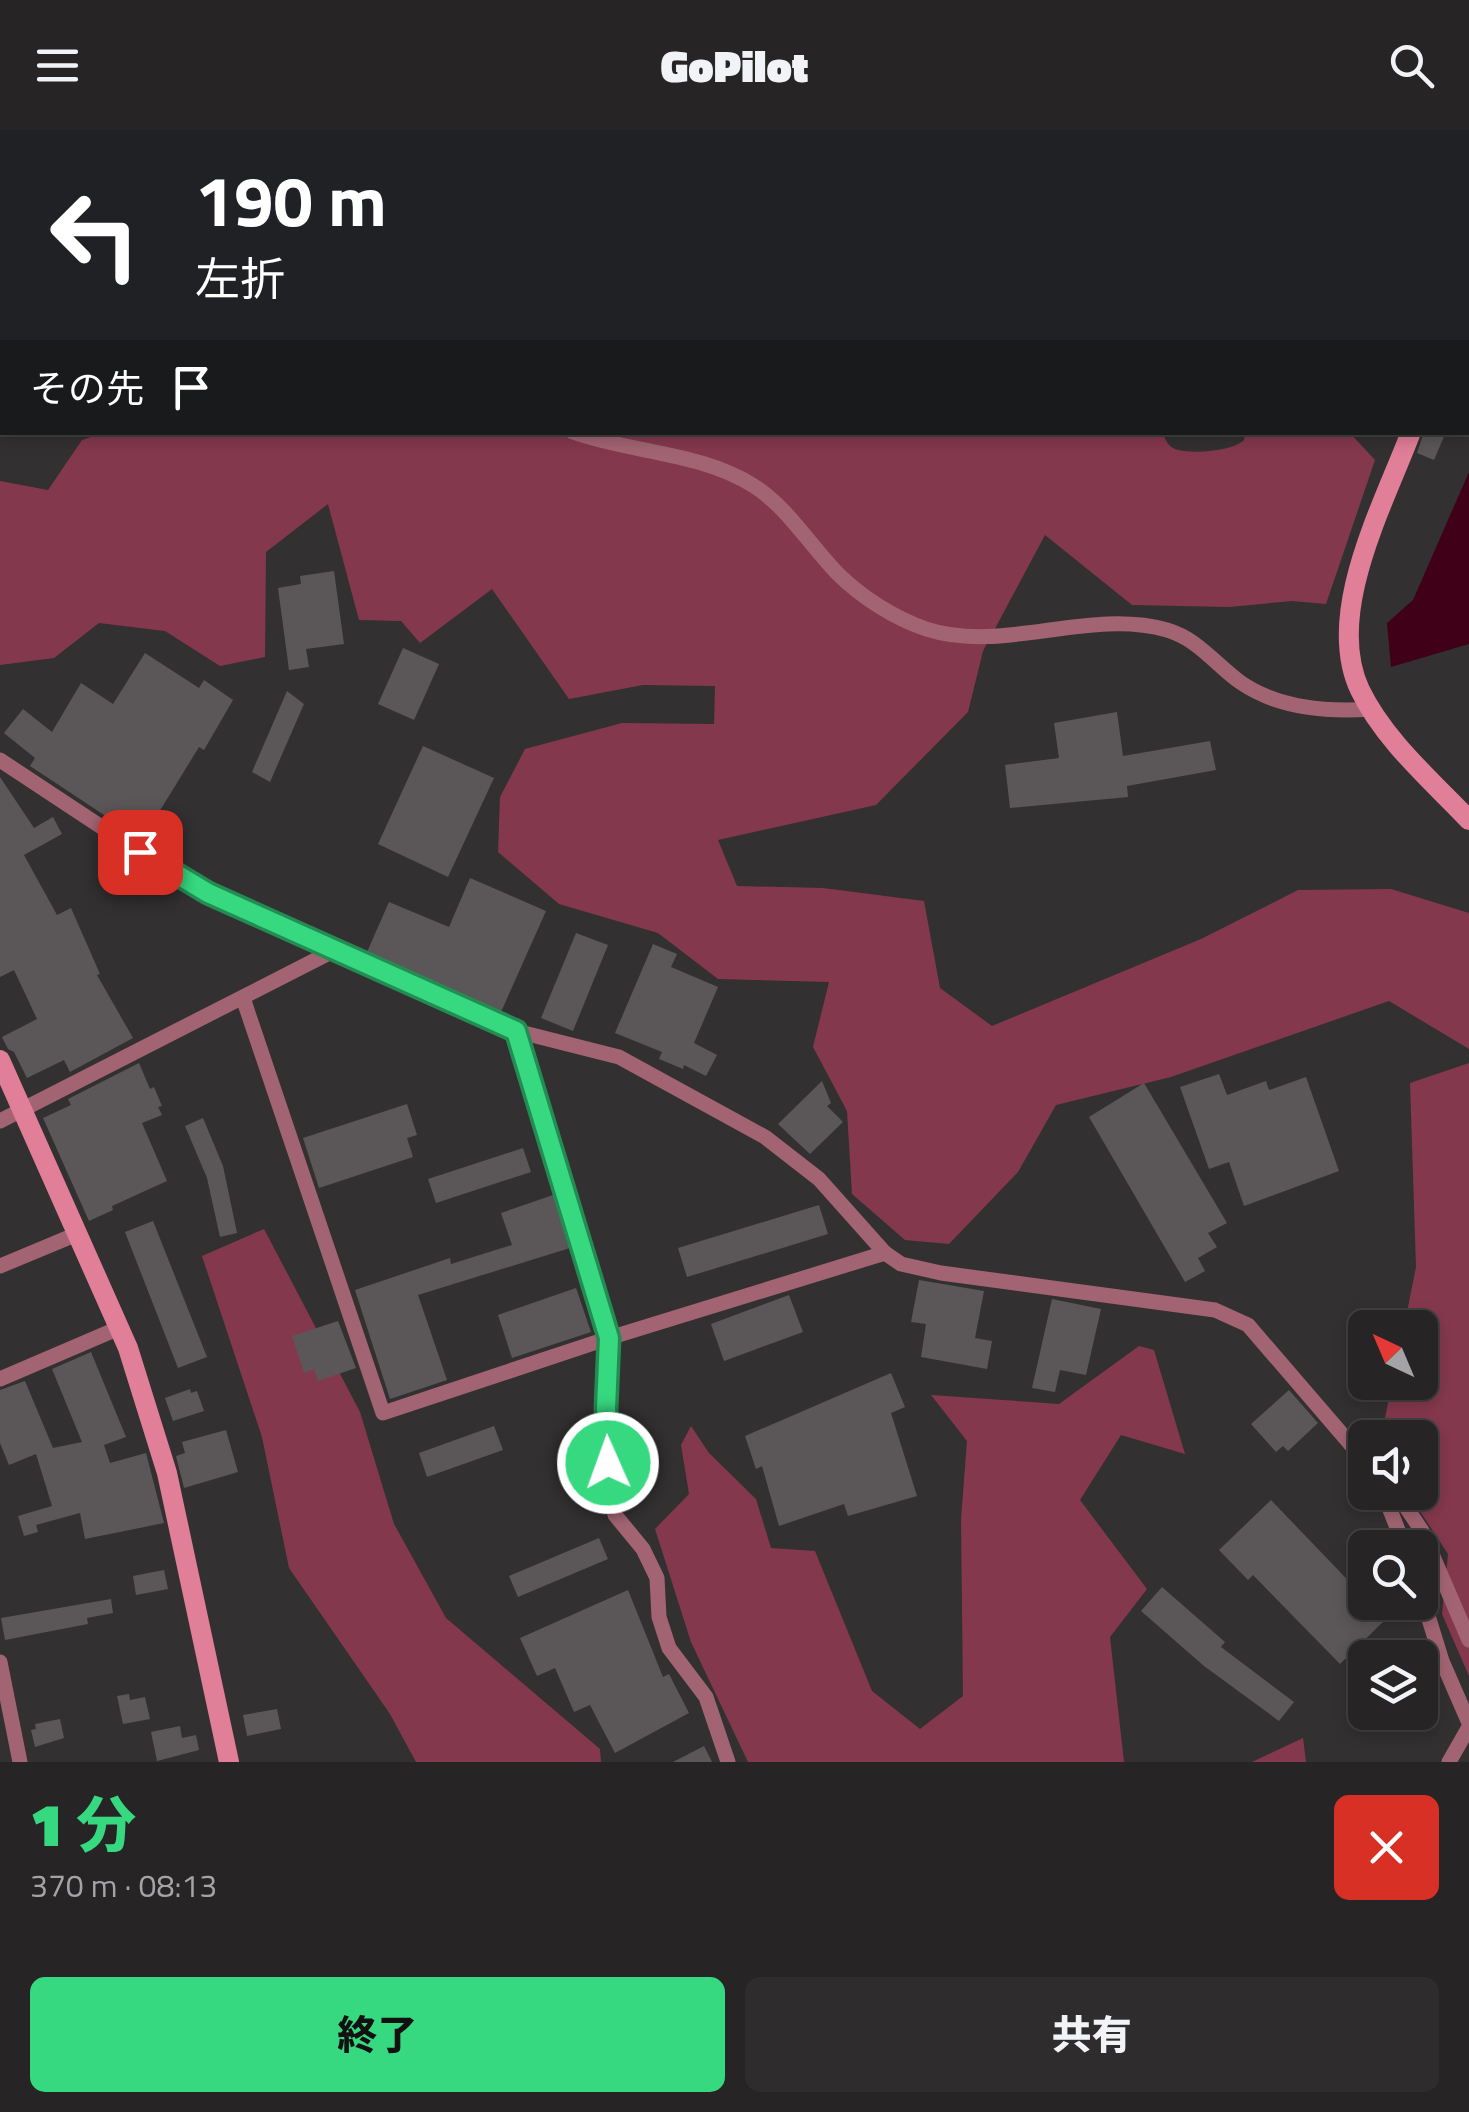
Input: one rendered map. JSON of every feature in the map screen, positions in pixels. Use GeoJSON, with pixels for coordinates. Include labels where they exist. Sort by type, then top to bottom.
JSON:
{"type":"FeatureCollection","features":[{"type":"Feature","properties":{"kind":"street"},"geometry":{"type":"LineString","coordinates":[[585,435],[711,467],[752,484],[770,497],[858,591],[894,614],[931,630],[969,637],[1089,625],[1149,626],[1188,638],[1241,682],[1265,694],[1326,710],[1371,709]]}},
{"type":"Feature","properties":{"kind":"street"},"geometry":{"type":"LineString","coordinates":[[1410,435],[1355,582],[1347,644],[1352,670],[1371,709],[1469,820]]}},
{"type":"Feature","properties":{"kind":"street"},"geometry":{"type":"LineString","coordinates":[[0,760],[208,893],[516,1031],[618,1057],[764,1137],[819,1179],[885,1252],[901,1264],[1220,1312],[1248,1325],[1348,1442]]}},
{"type":"Feature","properties":{"kind":"street"},"geometry":{"type":"LineString","coordinates":[[0,1121],[333,951]]}},
{"type":"Feature","properties":{"kind":"street"},"geometry":{"type":"LineString","coordinates":[[243,998],[383,1413],[885,1252]]}},
{"type":"Feature","properties":{"kind":"street"},"geometry":{"type":"LineString","coordinates":[[516,1031],[609,1338],[606,1408],[609,1491],[615,1515],[643,1549],[650,1564],[669,1648],[706,1697],[728,1762]]}},
{"type":"Feature","properties":{"kind":"street"},"geometry":{"type":"LineString","coordinates":[[0,1060],[119,1328],[167,1474],[229,1762]]}},
{"type":"Feature","properties":{"kind":"street"},"geometry":{"type":"LineString","coordinates":[[0,1266],[77,1234]]}},
{"type":"Feature","properties":{"kind":"street"},"geometry":{"type":"LineString","coordinates":[[0,1378],[119,1328]]}},
{"type":"Feature","properties":{"kind":"street"},"geometry":{"type":"LineString","coordinates":[[1408,1510],[1422,1530],[1469,1640]]}},
{"type":"Feature","properties":{"kind":"street"},"geometry":{"type":"LineString","coordinates":[[1429,1620],[1469,1725],[1448,1762]]}},
{"type":"Feature","properties":{"kind":"street"},"geometry":{"type":"LineString","coordinates":[[0,1662],[20,1762]]}},
{"type":"Feature","properties":{"kind":"shaded area"},"geometry":{"type":"Polygon","coordinates":[[[97,435],[1163,435],[1172,448],[1194,452],[1231,447],[1244,440],[1245,435],[1352,435],[1375,460],[1326,604],[1292,601],[1229,607],[1132,605],[1045,535],[983,651],[968,712],[876,805],[718,840],[737,886],[823,888],[924,901],[940,988],[992,1026],[1201,939],[1298,890],[1391,889],[1469,913],[1469,1049],[1389,1001],[1171,1077],[1056,1105],[1018,1172],[949,1244],[905,1240],[852,1194],[847,1111],[813,1047],[829,982],[718,979],[658,933],[559,904],[498,852],[500,797],[525,749],[622,723],[714,724],[715,686],[643,685],[569,699],[492,589],[420,643],[401,621],[359,620],[328,504],[266,552],[265,657],[220,666],[165,631],[99,623],[54,658],[0,665],[0,481],[48,490],[82,440],[97,435]]]}},
{"type":"Feature","properties":{"kind":"shaded area"},"geometry":{"type":"Polygon","coordinates":[[[1469,472],[1469,644],[1391,667],[1387,623],[1413,600],[1469,472]]]}},
{"type":"Feature","properties":{"kind":"shaded area"},"geometry":{"type":"Polygon","coordinates":[[[1469,1063],[1469,1676],[1442,1614],[1448,1554],[1438,1539],[1438,1530],[1432,1530],[1419,1510],[1438,1510],[1438,1420],[1385,1420],[1389,1400],[1438,1400],[1438,1310],[1407,1310],[1416,1267],[1410,1083],[1469,1063]]]}},
{"type":"Feature","properties":{"kind":"shaded area"},"geometry":{"type":"Polygon","coordinates":[[[264,1229],[360,1412],[394,1524],[446,1618],[600,1749],[601,1762],[416,1762],[390,1714],[289,1568],[262,1437],[202,1256],[264,1229]]]}},
{"type":"Feature","properties":{"kind":"shaded area"},"geometry":{"type":"Polygon","coordinates":[[[1139,1346],[1154,1350],[1185,1454],[1121,1435],[1080,1500],[1147,1589],[1110,1637],[1124,1762],[748,1762],[691,1642],[655,1529],[689,1494],[681,1445],[691,1426],[709,1453],[756,1499],[771,1548],[815,1551],[872,1691],[920,1729],[963,1696],[961,1519],[967,1441],[931,1395],[1059,1404],[1139,1346]]]}},
{"type":"Feature","properties":{"kind":"shaded area"},"geometry":{"type":"Polygon","coordinates":[[[1303,1738],[1306,1762],[1252,1762],[1303,1738]]]}},
{"type":"Feature","properties":{"kind":"building"},"geometry":{"type":"Polygon","coordinates":[[[1423,435],[1445,435],[1434,460],[1417,453],[1423,435]]]}},
{"type":"Feature","properties":{"kind":"building"},"geometry":{"type":"Polygon","coordinates":[[[334,571],[344,644],[306,649],[309,667],[289,670],[278,588],[301,584],[300,576],[334,571]]]}},
{"type":"Feature","properties":{"kind":"building"},"geometry":{"type":"Polygon","coordinates":[[[403,648],[439,664],[414,720],[378,704],[403,648]]]}},
{"type":"Feature","properties":{"kind":"building"},"geometry":{"type":"Polygon","coordinates":[[[145,653],[199,688],[204,680],[233,700],[204,750],[199,747],[156,817],[182,834],[175,852],[154,839],[148,844],[30,766],[35,758],[4,733],[23,709],[52,732],[81,683],[113,704],[145,653]]]}},
{"type":"Feature","properties":{"kind":"building"},"geometry":{"type":"Polygon","coordinates":[[[287,691],[304,704],[270,782],[252,772],[287,691]]]}},
{"type":"Feature","properties":{"kind":"building"},"geometry":{"type":"Polygon","coordinates":[[[1117,712],[1123,756],[1210,741],[1216,770],[1127,786],[1128,797],[1010,808],[1005,765],[1059,758],[1054,723],[1117,712]]]}},
{"type":"Feature","properties":{"kind":"building"},"geometry":{"type":"Polygon","coordinates":[[[423,746],[494,778],[448,877],[378,844],[423,746]]]}},
{"type":"Feature","properties":{"kind":"building"},"geometry":{"type":"Polygon","coordinates":[[[0,777],[34,828],[53,817],[62,834],[24,855],[57,915],[71,908],[100,974],[97,975],[133,1038],[70,1072],[64,1060],[27,1078],[2,1037],[37,1019],[14,970],[0,977],[0,777]]]}},
{"type":"Feature","properties":{"kind":"building"},"geometry":{"type":"Polygon","coordinates":[[[470,878],[546,911],[501,1012],[367,952],[389,902],[449,927],[470,878]]]}},
{"type":"Feature","properties":{"kind":"building"},"geometry":{"type":"Polygon","coordinates":[[[576,933],[608,945],[573,1031],[541,1018],[576,933]]]}},
{"type":"Feature","properties":{"kind":"building"},"geometry":{"type":"Polygon","coordinates":[[[653,944],[677,954],[671,967],[718,987],[694,1043],[717,1055],[706,1076],[659,1059],[662,1052],[615,1033],[653,944]]]}},
{"type":"Feature","properties":{"kind":"building"},"geometry":{"type":"Polygon","coordinates":[[[139,1063],[162,1106],[158,1107],[162,1115],[142,1123],[167,1181],[89,1221],[43,1118],[71,1105],[68,1099],[139,1063]]]}},
{"type":"Feature","properties":{"kind":"building"},"geometry":{"type":"Polygon","coordinates":[[[1219,1074],[1227,1095],[1266,1081],[1269,1090],[1306,1077],[1339,1171],[1244,1206],[1229,1162],[1209,1169],[1180,1087],[1219,1074]]]}},
{"type":"Feature","properties":{"kind":"building"},"geometry":{"type":"Polygon","coordinates":[[[822,1081],[831,1103],[827,1106],[843,1122],[810,1154],[778,1124],[822,1081]]]}},
{"type":"Feature","properties":{"kind":"building"},"geometry":{"type":"Polygon","coordinates":[[[1144,1083],[1227,1223],[1208,1233],[1217,1247],[1198,1258],[1205,1271],[1185,1282],[1089,1117],[1144,1083]]]}},
{"type":"Feature","properties":{"kind":"building"},"geometry":{"type":"Polygon","coordinates":[[[407,1104],[417,1135],[407,1138],[413,1157],[319,1188],[303,1138],[407,1104]]]}},
{"type":"Feature","properties":{"kind":"building"},"geometry":{"type":"Polygon","coordinates":[[[203,1118],[223,1166],[237,1233],[220,1237],[207,1178],[185,1126],[203,1118]]]}},
{"type":"Feature","properties":{"kind":"building"},"geometry":{"type":"Polygon","coordinates":[[[523,1148],[531,1172],[436,1203],[428,1179],[523,1148]]]}},
{"type":"Feature","properties":{"kind":"building"},"geometry":{"type":"Polygon","coordinates":[[[553,1195],[570,1248],[418,1295],[447,1380],[390,1399],[355,1290],[450,1258],[451,1264],[512,1245],[501,1213],[553,1195]]]}},
{"type":"Feature","properties":{"kind":"building"},"geometry":{"type":"Polygon","coordinates":[[[819,1205],[828,1234],[687,1277],[678,1248],[819,1205]]]}},
{"type":"Feature","properties":{"kind":"building"},"geometry":{"type":"Polygon","coordinates":[[[153,1221],[207,1357],[178,1368],[125,1232],[153,1221]]]}},
{"type":"Feature","properties":{"kind":"building"},"geometry":{"type":"Polygon","coordinates":[[[919,1280],[984,1291],[975,1338],[992,1341],[987,1369],[921,1357],[926,1324],[911,1322],[919,1280]]]}},
{"type":"Feature","properties":{"kind":"building"},"geometry":{"type":"Polygon","coordinates":[[[576,1288],[591,1332],[512,1358],[498,1315],[576,1288]]]}},
{"type":"Feature","properties":{"kind":"building"},"geometry":{"type":"Polygon","coordinates":[[[789,1295],[803,1332],[724,1361],[711,1324],[789,1295]]]}},
{"type":"Feature","properties":{"kind":"building"},"geometry":{"type":"Polygon","coordinates":[[[1052,1299],[1101,1309],[1086,1375],[1060,1370],[1055,1392],[1032,1388],[1052,1299]]]}},
{"type":"Feature","properties":{"kind":"building"},"geometry":{"type":"Polygon","coordinates":[[[338,1321],[356,1368],[318,1381],[314,1369],[304,1373],[292,1336],[338,1321]]]}},
{"type":"Feature","properties":{"kind":"building"},"geometry":{"type":"Polygon","coordinates":[[[91,1352],[126,1437],[104,1445],[110,1463],[146,1453],[164,1523],[85,1539],[80,1513],[36,1525],[38,1532],[24,1536],[18,1516],[52,1506],[36,1454],[9,1465],[0,1443],[0,1390],[25,1381],[53,1448],[82,1442],[52,1369],[91,1352]]]}},
{"type":"Feature","properties":{"kind":"building"},"geometry":{"type":"Polygon","coordinates":[[[891,1373],[905,1407],[891,1413],[917,1496],[848,1516],[844,1504],[779,1526],[762,1466],[756,1469],[745,1436],[891,1373]]]}},
{"type":"Feature","properties":{"kind":"building"},"geometry":{"type":"Polygon","coordinates":[[[190,1389],[191,1393],[197,1391],[204,1411],[173,1421],[165,1398],[190,1389]]]}},
{"type":"Feature","properties":{"kind":"building"},"geometry":{"type":"Polygon","coordinates":[[[1289,1390],[1318,1423],[1288,1451],[1283,1446],[1276,1452],[1251,1424],[1289,1390]]]}},
{"type":"Feature","properties":{"kind":"building"},"geometry":{"type":"Polygon","coordinates":[[[494,1426],[503,1450],[427,1477],[419,1453],[494,1426]]]}},
{"type":"Feature","properties":{"kind":"building"},"geometry":{"type":"Polygon","coordinates":[[[226,1430],[238,1472],[184,1488],[176,1456],[185,1453],[182,1442],[226,1430]]]}},
{"type":"Feature","properties":{"kind":"building"},"geometry":{"type":"Polygon","coordinates":[[[1271,1500],[1348,1580],[1348,1620],[1385,1620],[1365,1640],[1348,1640],[1348,1656],[1340,1664],[1253,1575],[1248,1580],[1219,1550],[1271,1500]]]}},
{"type":"Feature","properties":{"kind":"building"},"geometry":{"type":"Polygon","coordinates":[[[599,1538],[608,1559],[518,1597],[509,1576],[599,1538]]]}},
{"type":"Feature","properties":{"kind":"building"},"geometry":{"type":"Polygon","coordinates":[[[164,1570],[168,1589],[136,1595],[133,1576],[164,1570]]]}},
{"type":"Feature","properties":{"kind":"building"},"geometry":{"type":"Polygon","coordinates":[[[1162,1587],[1225,1642],[1221,1647],[1294,1702],[1279,1721],[1204,1666],[1141,1611],[1162,1587]]]}},
{"type":"Feature","properties":{"kind":"building"},"geometry":{"type":"Polygon","coordinates":[[[628,1590],[663,1677],[669,1674],[689,1713],[615,1753],[590,1705],[574,1712],[555,1668],[537,1676],[520,1638],[628,1590]]]}},
{"type":"Feature","properties":{"kind":"building"},"geometry":{"type":"Polygon","coordinates":[[[111,1599],[113,1613],[87,1618],[88,1624],[5,1640],[1,1618],[111,1599]]]}},
{"type":"Feature","properties":{"kind":"building"},"geometry":{"type":"Polygon","coordinates":[[[129,1694],[130,1700],[145,1697],[150,1719],[123,1724],[117,1696],[129,1694]]]}},
{"type":"Feature","properties":{"kind":"building"},"geometry":{"type":"Polygon","coordinates":[[[277,1709],[281,1729],[247,1736],[243,1715],[277,1709]]]}},
{"type":"Feature","properties":{"kind":"building"},"geometry":{"type":"Polygon","coordinates":[[[60,1719],[64,1738],[35,1747],[31,1730],[36,1729],[35,1724],[60,1719]]]}},
{"type":"Feature","properties":{"kind":"building"},"geometry":{"type":"Polygon","coordinates":[[[180,1726],[182,1738],[196,1735],[199,1750],[157,1761],[151,1732],[180,1726]]]}},
{"type":"Feature","properties":{"kind":"building"},"geometry":{"type":"Polygon","coordinates":[[[704,1746],[712,1762],[673,1762],[704,1746]]]}},
{"type":"Feature","properties":{"kind":"route"},"geometry":{"type":"LineString","coordinates":[[140,852],[208,893],[516,1031],[609,1338],[608,1463]]}}]}
